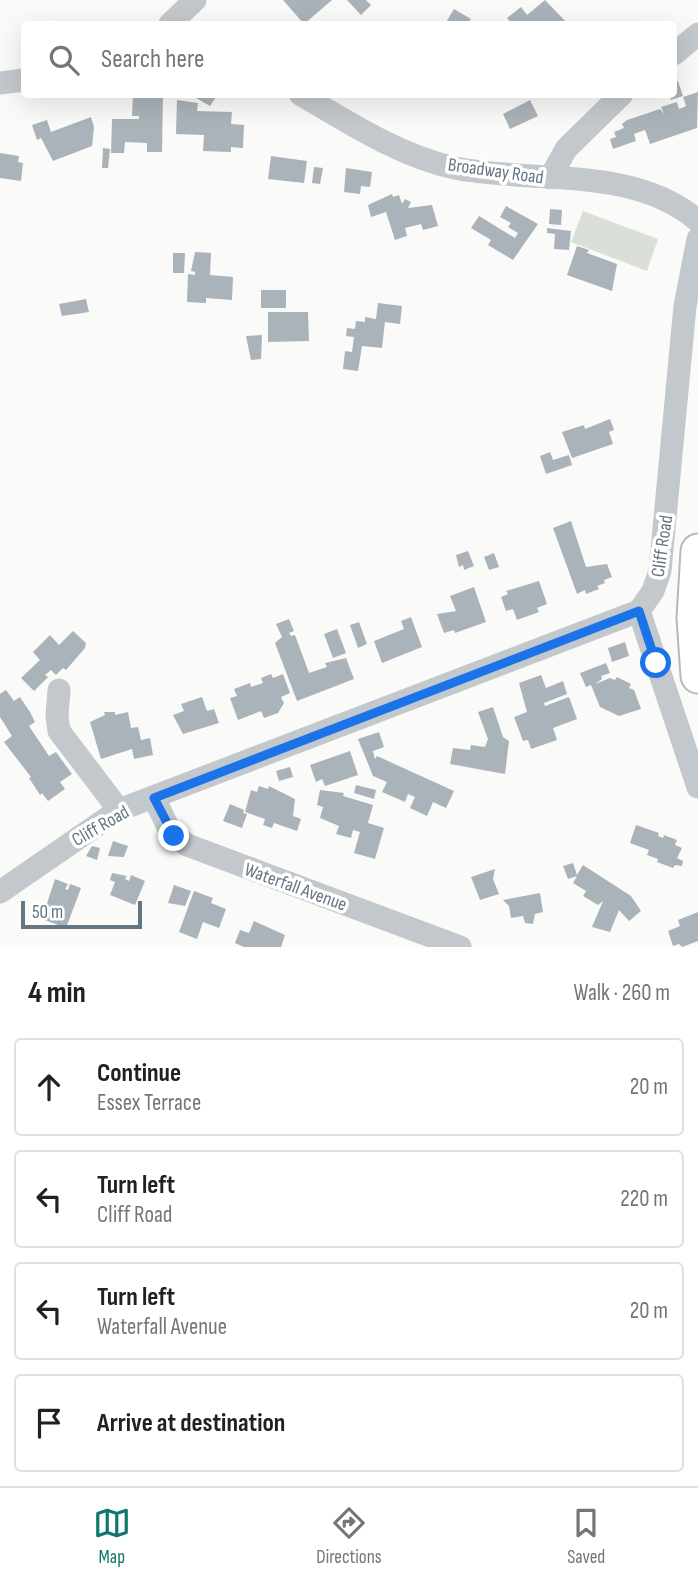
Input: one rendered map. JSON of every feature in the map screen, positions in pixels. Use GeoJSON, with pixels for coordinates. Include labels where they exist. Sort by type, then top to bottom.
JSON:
{"type":"FeatureCollection","features":[{"type":"Feature","properties":{"kind":"highway"},"geometry":{"type":"LineString","coordinates":[[698,551],[694,618],[698,676]]}},
{"type":"Feature","properties":{"kind":"street"},"geometry":{"type":"LineString","coordinates":[[173,21],[195,0]]}},
{"type":"Feature","properties":{"kind":"street"},"geometry":{"type":"LineString","coordinates":[[677,52],[698,34]]}},
{"type":"Feature","properties":{"kind":"street"},"geometry":{"type":"LineString","coordinates":[[0,83],[21,80]]}},
{"type":"Feature","properties":{"kind":"street","name":"Broadway Road"},"geometry":{"type":"LineString","coordinates":[[307,98],[372,135],[415,155],[454,167],[625,187],[659,195],[698,221]]}},
{"type":"Feature","properties":{"kind":"street"},"geometry":{"type":"LineString","coordinates":[[550,178],[566,149],[618,98]]}},
{"type":"Feature","properties":{"kind":"street","name":"Cliff Road"},"geometry":{"type":"LineString","coordinates":[[0,892],[119,810],[639,611],[653,591],[660,571],[685,306],[698,239]]}},
{"type":"Feature","properties":{"kind":"street"},"geometry":{"type":"LineString","coordinates":[[639,611],[698,787]]}},
{"type":"Feature","properties":{"kind":"street"},"geometry":{"type":"LineString","coordinates":[[60,690],[57,716],[60,731],[119,810]]}},
{"type":"Feature","properties":{"kind":"street","name":"Waterfall Avenue"},"geometry":{"type":"LineString","coordinates":[[154,798],[170,831],[187,845],[460,947]]}},
{"type":"Feature","properties":{"kind":"shaded area"},"geometry":{"type":"Polygon","coordinates":[[[583,211],[658,239],[647,271],[571,242],[583,211]]]}},
{"type":"Feature","properties":{"kind":"building"},"geometry":{"type":"Polygon","coordinates":[[[283,0],[332,0],[308,21],[301,21],[283,0]]]}},
{"type":"Feature","properties":{"kind":"building"},"geometry":{"type":"Polygon","coordinates":[[[347,0],[366,0],[371,5],[361,15],[347,0]]]}},
{"type":"Feature","properties":{"kind":"building"},"geometry":{"type":"Polygon","coordinates":[[[545,0],[565,21],[510,21],[507,18],[521,7],[527,15],[545,0]]]}},
{"type":"Feature","properties":{"kind":"building"},"geometry":{"type":"Polygon","coordinates":[[[454,9],[471,19],[469,21],[447,21],[454,9]]]}},
{"type":"Feature","properties":{"kind":"building"},"geometry":{"type":"Polygon","coordinates":[[[677,81],[683,96],[677,98],[677,81]]]}},
{"type":"Feature","properties":{"kind":"building"},"geometry":{"type":"Polygon","coordinates":[[[698,92],[697,128],[650,144],[645,130],[634,134],[636,141],[613,149],[610,139],[616,137],[614,132],[624,128],[622,124],[627,120],[660,109],[664,114],[661,107],[677,102],[679,109],[686,106],[683,97],[698,92]]]}},
{"type":"Feature","properties":{"kind":"building"},"geometry":{"type":"Polygon","coordinates":[[[133,98],[163,98],[162,152],[147,152],[147,143],[125,142],[124,153],[111,153],[112,119],[139,119],[139,116],[132,116],[133,98]]]}},
{"type":"Feature","properties":{"kind":"building"},"geometry":{"type":"Polygon","coordinates":[[[196,98],[215,98],[210,106],[196,98]]]}},
{"type":"Feature","properties":{"kind":"building"},"geometry":{"type":"Polygon","coordinates":[[[177,100],[198,103],[197,111],[232,112],[231,124],[244,125],[243,148],[231,147],[231,152],[203,151],[204,135],[176,134],[177,100]]]}},
{"type":"Feature","properties":{"kind":"building"},"geometry":{"type":"Polygon","coordinates":[[[530,100],[538,116],[510,129],[503,114],[530,100]]]}},
{"type":"Feature","properties":{"kind":"building"},"geometry":{"type":"Polygon","coordinates":[[[91,117],[94,127],[92,146],[53,161],[41,138],[37,140],[32,125],[47,120],[51,132],[91,117]]]}},
{"type":"Feature","properties":{"kind":"building"},"geometry":{"type":"Polygon","coordinates":[[[103,148],[110,149],[108,168],[102,168],[103,148]]]}},
{"type":"Feature","properties":{"kind":"building"},"geometry":{"type":"Polygon","coordinates":[[[0,153],[19,156],[18,162],[23,163],[21,181],[0,178],[0,153]]]}},
{"type":"Feature","properties":{"kind":"building"},"geometry":{"type":"Polygon","coordinates":[[[271,156],[307,161],[304,183],[268,179],[271,156]]]}},
{"type":"Feature","properties":{"kind":"building"},"geometry":{"type":"Polygon","coordinates":[[[314,167],[323,168],[320,184],[312,183],[314,167]]]}},
{"type":"Feature","properties":{"kind":"building"},"geometry":{"type":"Polygon","coordinates":[[[346,168],[372,172],[370,187],[361,186],[360,194],[344,192],[346,168]]]}},
{"type":"Feature","properties":{"kind":"building"},"geometry":{"type":"Polygon","coordinates":[[[392,194],[393,197],[399,195],[402,204],[405,199],[411,202],[408,208],[432,205],[438,226],[423,230],[421,224],[405,228],[407,236],[395,240],[386,212],[371,217],[368,205],[392,194]]]}},
{"type":"Feature","properties":{"kind":"building"},"geometry":{"type":"Polygon","coordinates":[[[506,206],[538,224],[513,260],[488,245],[491,240],[471,228],[479,216],[515,238],[518,233],[508,227],[511,223],[500,217],[506,206]]]}},
{"type":"Feature","properties":{"kind":"building"},"geometry":{"type":"Polygon","coordinates":[[[550,209],[562,210],[561,225],[549,224],[550,209]]]}},
{"type":"Feature","properties":{"kind":"building"},"geometry":{"type":"Polygon","coordinates":[[[547,228],[571,231],[569,250],[554,249],[555,234],[547,233],[547,228]]]}},
{"type":"Feature","properties":{"kind":"building"},"geometry":{"type":"Polygon","coordinates":[[[577,246],[589,250],[587,253],[617,264],[612,291],[567,275],[577,246]]]}},
{"type":"Feature","properties":{"kind":"building"},"geometry":{"type":"Polygon","coordinates":[[[195,252],[211,253],[210,275],[233,277],[232,300],[206,298],[206,303],[187,302],[188,274],[195,275],[195,272],[191,271],[195,252]]]}},
{"type":"Feature","properties":{"kind":"building"},"geometry":{"type":"Polygon","coordinates":[[[173,253],[185,253],[184,273],[173,273],[173,253]]]}},
{"type":"Feature","properties":{"kind":"building"},"geometry":{"type":"Polygon","coordinates":[[[261,290],[286,290],[286,308],[261,308],[261,290]]]}},
{"type":"Feature","properties":{"kind":"building"},"geometry":{"type":"Polygon","coordinates":[[[86,299],[89,312],[62,316],[59,304],[86,299]]]}},
{"type":"Feature","properties":{"kind":"building"},"geometry":{"type":"Polygon","coordinates":[[[378,303],[402,306],[400,324],[385,322],[382,348],[362,346],[358,371],[343,369],[345,351],[352,352],[354,337],[346,336],[347,328],[355,329],[356,321],[365,322],[365,317],[376,319],[378,303]]]}},
{"type":"Feature","properties":{"kind":"building"},"geometry":{"type":"Polygon","coordinates":[[[268,312],[308,312],[309,341],[268,342],[268,312]]]}},
{"type":"Feature","properties":{"kind":"building"},"geometry":{"type":"Polygon","coordinates":[[[262,335],[261,359],[251,360],[246,336],[262,335]]]}},
{"type":"Feature","properties":{"kind":"building"},"geometry":{"type":"Polygon","coordinates":[[[610,419],[614,430],[609,432],[613,444],[572,458],[562,432],[584,425],[585,429],[610,419]]]}},
{"type":"Feature","properties":{"kind":"building"},"geometry":{"type":"Polygon","coordinates":[[[550,452],[553,460],[569,455],[572,465],[546,474],[540,456],[550,452]]]}},
{"type":"Feature","properties":{"kind":"building"},"geometry":{"type":"Polygon","coordinates":[[[571,521],[586,567],[607,564],[612,577],[597,586],[599,589],[586,594],[585,590],[577,594],[553,528],[571,521]]]}},
{"type":"Feature","properties":{"kind":"building"},"geometry":{"type":"Polygon","coordinates":[[[468,551],[474,566],[464,570],[463,565],[459,567],[456,555],[468,551]]]}},
{"type":"Feature","properties":{"kind":"building"},"geometry":{"type":"Polygon","coordinates":[[[494,553],[499,567],[489,570],[484,557],[494,553]]]}},
{"type":"Feature","properties":{"kind":"building"},"geometry":{"type":"Polygon","coordinates":[[[539,581],[547,604],[537,608],[539,612],[517,620],[513,609],[506,611],[501,597],[508,594],[506,591],[539,581]]]}},
{"type":"Feature","properties":{"kind":"building"},"geometry":{"type":"Polygon","coordinates":[[[474,587],[486,622],[455,633],[454,630],[444,633],[437,614],[456,611],[450,596],[474,587]]]}},
{"type":"Feature","properties":{"kind":"building"},"geometry":{"type":"Polygon","coordinates":[[[411,617],[422,647],[382,663],[374,641],[404,629],[401,621],[411,617]]]}},
{"type":"Feature","properties":{"kind":"building"},"geometry":{"type":"Polygon","coordinates":[[[289,619],[294,631],[289,633],[291,636],[295,635],[309,673],[327,667],[325,663],[346,658],[354,679],[297,701],[275,643],[282,637],[276,624],[289,619]]]}},
{"type":"Feature","properties":{"kind":"building"},"geometry":{"type":"Polygon","coordinates":[[[359,622],[367,644],[358,648],[350,625],[359,622]]]}},
{"type":"Feature","properties":{"kind":"building"},"geometry":{"type":"Polygon","coordinates":[[[337,629],[346,653],[333,658],[324,634],[337,629]]]}},
{"type":"Feature","properties":{"kind":"building"},"geometry":{"type":"Polygon","coordinates":[[[73,631],[86,643],[85,648],[66,670],[63,668],[56,675],[51,670],[45,675],[48,677],[34,691],[21,678],[40,660],[33,652],[50,635],[59,645],[73,631]]]}},
{"type":"Feature","properties":{"kind":"building"},"geometry":{"type":"Polygon","coordinates":[[[625,642],[629,656],[612,662],[608,648],[625,642]]]}},
{"type":"Feature","properties":{"kind":"building"},"geometry":{"type":"Polygon","coordinates":[[[606,663],[610,673],[601,676],[602,679],[595,684],[610,678],[615,680],[617,677],[631,684],[629,688],[634,690],[641,709],[619,716],[600,707],[591,685],[586,687],[580,673],[606,663]]]}},
{"type":"Feature","properties":{"kind":"building"},"geometry":{"type":"Polygon","coordinates":[[[271,674],[273,678],[283,674],[290,693],[281,697],[284,703],[278,713],[264,718],[261,711],[238,720],[230,698],[237,696],[234,689],[250,683],[251,687],[263,683],[261,678],[271,674]]]}},
{"type":"Feature","properties":{"kind":"building"},"geometry":{"type":"Polygon","coordinates":[[[541,675],[546,688],[563,681],[567,694],[544,703],[545,706],[569,697],[577,719],[553,728],[557,740],[531,749],[528,740],[523,741],[514,717],[527,712],[519,683],[541,675]]]}},
{"type":"Feature","properties":{"kind":"building"},"geometry":{"type":"Polygon","coordinates":[[[6,690],[14,701],[20,697],[30,712],[35,722],[29,726],[49,756],[56,752],[72,774],[60,782],[65,789],[48,801],[42,793],[40,795],[29,778],[31,777],[4,742],[12,736],[0,717],[0,694],[6,690]]]}},
{"type":"Feature","properties":{"kind":"building"},"geometry":{"type":"Polygon","coordinates":[[[202,697],[207,711],[214,709],[219,723],[183,734],[173,715],[184,711],[181,704],[202,697]]]}},
{"type":"Feature","properties":{"kind":"building"},"geometry":{"type":"Polygon","coordinates":[[[493,707],[503,737],[509,741],[505,774],[450,764],[453,748],[470,750],[471,745],[485,747],[488,739],[478,712],[493,707]]]}},
{"type":"Feature","properties":{"kind":"building"},"geometry":{"type":"Polygon","coordinates":[[[104,712],[115,712],[115,715],[128,712],[131,728],[138,727],[141,740],[150,738],[153,755],[134,759],[132,749],[101,759],[90,722],[105,715],[104,712]]]}},
{"type":"Feature","properties":{"kind":"building"},"geometry":{"type":"Polygon","coordinates":[[[379,732],[384,747],[373,751],[375,759],[377,756],[454,791],[446,808],[433,802],[427,816],[410,808],[415,797],[408,794],[405,802],[382,792],[387,782],[373,776],[358,739],[379,732]]]}},
{"type":"Feature","properties":{"kind":"building"},"geometry":{"type":"Polygon","coordinates":[[[350,751],[358,775],[325,786],[322,779],[316,782],[310,765],[350,751]]]}},
{"type":"Feature","properties":{"kind":"building"},"geometry":{"type":"Polygon","coordinates":[[[290,767],[293,777],[279,781],[276,771],[290,767]]]}},
{"type":"Feature","properties":{"kind":"building"},"geometry":{"type":"Polygon","coordinates":[[[356,785],[376,790],[374,799],[354,793],[356,785]]]}},
{"type":"Feature","properties":{"kind":"building"},"geometry":{"type":"Polygon","coordinates":[[[259,786],[268,789],[269,786],[295,799],[293,816],[301,819],[297,831],[274,823],[272,828],[263,825],[265,819],[245,812],[251,790],[257,792],[259,786]]]}},
{"type":"Feature","properties":{"kind":"building"},"geometry":{"type":"Polygon","coordinates":[[[320,790],[344,793],[343,796],[373,805],[368,823],[384,828],[375,859],[354,853],[360,832],[353,830],[351,838],[336,834],[339,826],[320,818],[323,807],[317,805],[320,790]]]}},
{"type":"Feature","properties":{"kind":"building"},"geometry":{"type":"Polygon","coordinates":[[[230,804],[247,814],[242,828],[223,821],[230,804]]]}},
{"type":"Feature","properties":{"kind":"building"},"geometry":{"type":"Polygon","coordinates":[[[636,825],[659,833],[658,836],[663,838],[664,835],[677,840],[675,845],[682,848],[677,858],[683,861],[682,866],[675,865],[673,868],[657,862],[658,859],[647,855],[649,850],[630,843],[636,825]]]}},
{"type":"Feature","properties":{"kind":"building"},"geometry":{"type":"Polygon","coordinates":[[[113,841],[128,846],[124,857],[108,856],[113,841]]]}},
{"type":"Feature","properties":{"kind":"building"},"geometry":{"type":"Polygon","coordinates":[[[92,846],[100,848],[97,860],[86,856],[92,846]]]}},
{"type":"Feature","properties":{"kind":"building"},"geometry":{"type":"Polygon","coordinates":[[[573,863],[577,875],[583,865],[631,896],[641,911],[629,921],[619,910],[610,932],[592,927],[603,901],[598,905],[583,896],[586,891],[573,883],[577,876],[568,879],[563,866],[573,863]]]}},
{"type":"Feature","properties":{"kind":"building"},"geometry":{"type":"Polygon","coordinates":[[[495,869],[493,879],[499,894],[480,900],[471,877],[495,869]]]}},
{"type":"Feature","properties":{"kind":"building"},"geometry":{"type":"Polygon","coordinates":[[[112,873],[127,876],[125,879],[129,881],[131,875],[145,881],[135,905],[110,895],[115,882],[110,880],[112,873]]]}},
{"type":"Feature","properties":{"kind":"building"},"geometry":{"type":"Polygon","coordinates":[[[55,879],[68,884],[65,889],[68,890],[70,884],[81,888],[66,928],[42,919],[55,879]]]}},
{"type":"Feature","properties":{"kind":"building"},"geometry":{"type":"Polygon","coordinates":[[[174,885],[191,891],[185,906],[168,903],[174,885]]]}},
{"type":"Feature","properties":{"kind":"building"},"geometry":{"type":"Polygon","coordinates":[[[194,891],[213,898],[211,903],[226,909],[219,928],[203,922],[197,939],[179,932],[194,891]]]}},
{"type":"Feature","properties":{"kind":"building"},"geometry":{"type":"Polygon","coordinates":[[[540,893],[543,912],[535,914],[533,924],[525,923],[523,916],[511,918],[509,906],[503,900],[540,893]]]}},
{"type":"Feature","properties":{"kind":"building"},"geometry":{"type":"Polygon","coordinates":[[[698,912],[698,941],[682,947],[679,944],[673,946],[668,931],[680,926],[678,920],[698,912]]]}},
{"type":"Feature","properties":{"kind":"building"},"geometry":{"type":"Polygon","coordinates":[[[254,921],[285,935],[281,947],[244,947],[235,943],[240,930],[249,933],[254,921]]]}},
{"type":"Feature","properties":{"kind":"route"},"geometry":{"type":"LineString","coordinates":[[174,836],[154,798],[639,611],[656,663]]}}]}
